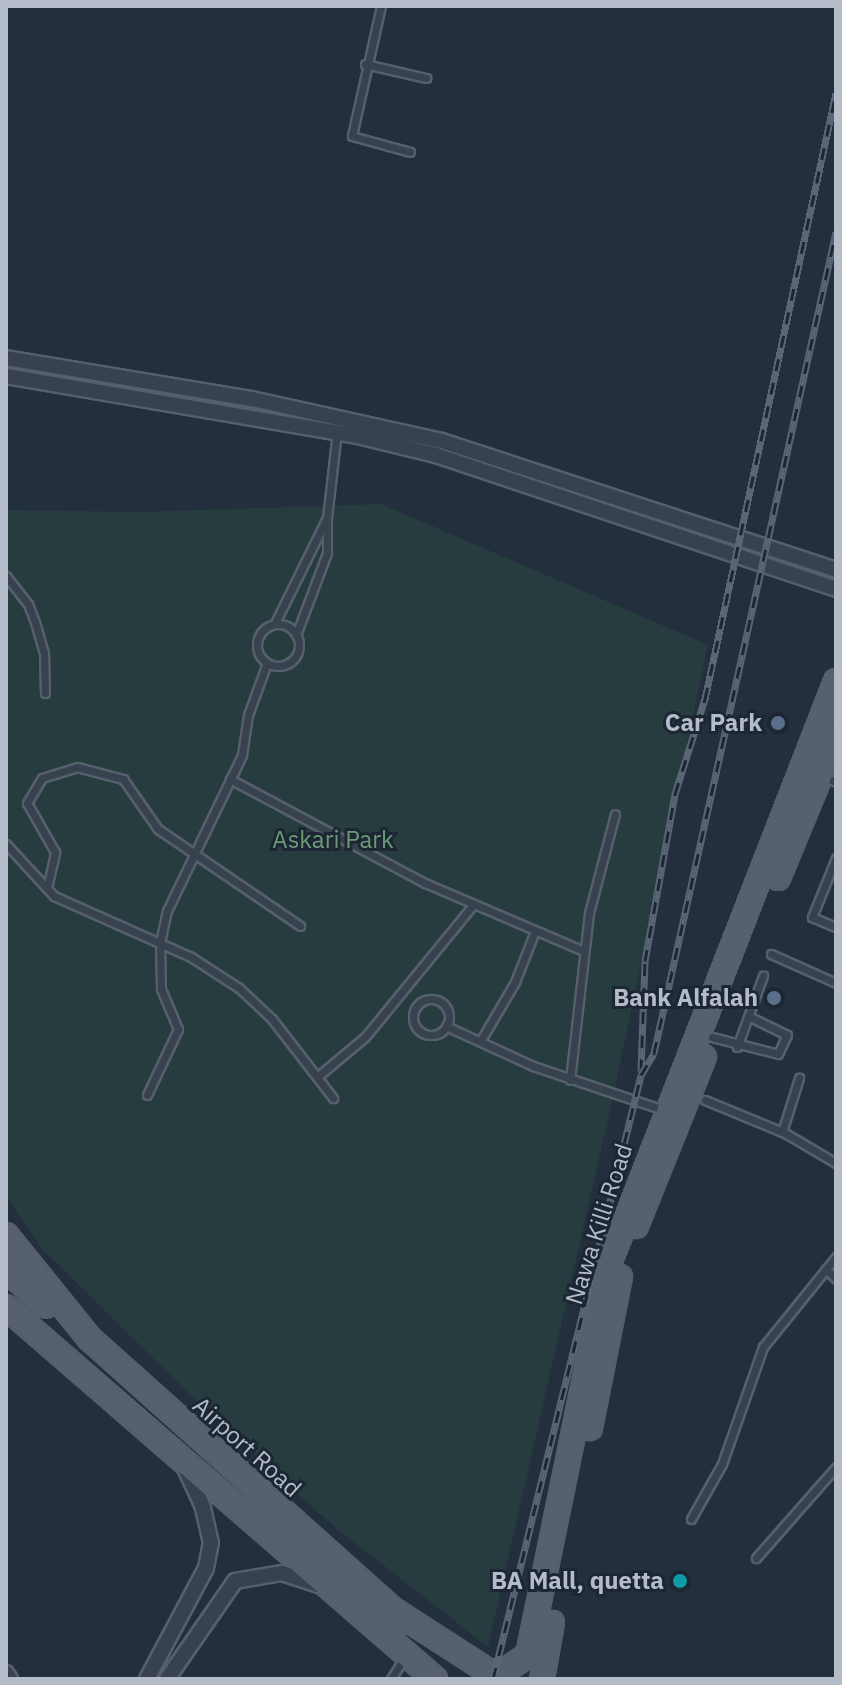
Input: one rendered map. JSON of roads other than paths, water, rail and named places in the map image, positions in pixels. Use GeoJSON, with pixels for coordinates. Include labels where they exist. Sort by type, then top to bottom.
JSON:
{"type":"FeatureCollection","features":[{"type":"Feature","properties":{"kind":"main road","name":"Nawa Killi Road"},"geometry":{"type":"LineString","coordinates":[[395,1611],[488,1671],[503,1672],[528,1655],[607,1269],[666,1110],[836,681]]}},
{"type":"Feature","properties":{"kind":"main road","name":"Nawa Killi Road"},"geometry":{"type":"LineString","coordinates":[[542,1679],[621,1273],[712,1037],[828,778],[836,738]]}},
{"type":"Feature","properties":{"kind":"main road","name":"Airport Road"},"geometry":{"type":"LineString","coordinates":[[6,1235],[89,1338],[473,1679]]}},
{"type":"Feature","properties":{"kind":"main road"},"geometry":{"type":"LineString","coordinates":[[6,1269],[54,1314],[89,1338]]}},
{"type":"Feature","properties":{"kind":"main road"},"geometry":{"type":"LineString","coordinates":[[6,1288],[63,1356]]}},
{"type":"Feature","properties":{"kind":"main road"},"geometry":{"type":"LineString","coordinates":[[6,1307],[435,1679]]}},
{"type":"Feature","properties":{"kind":"street"},"geometry":{"type":"LineString","coordinates":[[6,358],[252,399],[442,441],[836,570]]}},
{"type":"Feature","properties":{"kind":"street"},"geometry":{"type":"LineString","coordinates":[[6,376],[337,432],[436,455],[836,589]]}},
{"type":"Feature","properties":{"kind":"street"},"geometry":{"type":"LineString","coordinates":[[147,1679],[206,1568],[211,1543],[203,1507],[181,1458]]}},
{"type":"Feature","properties":{"kind":"street"},"geometry":{"type":"LineString","coordinates":[[167,1679],[235,1581],[282,1573],[336,1594]]}},
{"type":"Feature","properties":{"kind":"street"},"geometry":{"type":"LineString","coordinates":[[6,1673],[10,1679]]}},
{"type":"Feature","properties":{"kind":"lane"},"geometry":{"type":"LineString","coordinates":[[381,6],[365,64],[352,136],[410,152]]}},
{"type":"Feature","properties":{"kind":"lane"},"geometry":{"type":"LineString","coordinates":[[365,64],[426,78]]}},
{"type":"Feature","properties":{"kind":"lane"},"geometry":{"type":"LineString","coordinates":[[267,663],[290,663],[299,647],[296,635],[327,553],[327,518],[337,432]]}},
{"type":"Feature","properties":{"kind":"lane"},"geometry":{"type":"LineString","coordinates":[[147,1095],[178,1029],[161,989],[160,943],[170,898],[242,755],[248,715],[267,663],[256,643],[266,627],[275,623],[327,518]]}},
{"type":"Feature","properties":{"kind":"lane"},"geometry":{"type":"LineString","coordinates":[[6,576],[28,604],[35,622],[44,653],[45,693]]}},
{"type":"Feature","properties":{"kind":"lane"},"geometry":{"type":"LineString","coordinates":[[275,623],[296,635]]}},
{"type":"Feature","properties":{"kind":"lane"},"geometry":{"type":"LineString","coordinates":[[47,888],[55,852],[27,803],[32,790],[51,772],[77,767],[123,779],[158,829],[300,926]]}},
{"type":"Feature","properties":{"kind":"lane"},"geometry":{"type":"LineString","coordinates":[[230,779],[474,904],[584,951]]}},
{"type":"Feature","properties":{"kind":"lane"},"geometry":{"type":"LineString","coordinates":[[570,1080],[594,889],[615,814]]}},
{"type":"Feature","properties":{"kind":"lane"},"geometry":{"type":"LineString","coordinates":[[6,844],[63,901],[212,968],[239,988],[272,1019],[333,1098]]}},
{"type":"Feature","properties":{"kind":"lane"},"geometry":{"type":"LineString","coordinates":[[836,858],[812,917],[836,927]]}},
{"type":"Feature","properties":{"kind":"lane"},"geometry":{"type":"LineString","coordinates":[[317,1077],[365,1037],[474,904]]}},
{"type":"Feature","properties":{"kind":"lane"},"geometry":{"type":"LineString","coordinates":[[481,1040],[515,982],[535,931]]}},
{"type":"Feature","properties":{"kind":"lane"},"geometry":{"type":"LineString","coordinates":[[771,954],[836,983]]}},
{"type":"Feature","properties":{"kind":"lane"},"geometry":{"type":"LineString","coordinates":[[737,1047],[763,976]]}},
{"type":"Feature","properties":{"kind":"lane"},"geometry":{"type":"LineString","coordinates":[[446,1026],[450,1015],[442,1003],[423,1001],[414,1011],[416,1030],[426,1035],[446,1026],[570,1080],[666,1110]]}},
{"type":"Feature","properties":{"kind":"lane"},"geometry":{"type":"LineString","coordinates":[[712,1037],[737,1047],[771,1054],[782,1050],[784,1032],[748,1016]]}},
{"type":"Feature","properties":{"kind":"lane"},"geometry":{"type":"LineString","coordinates":[[782,1132],[799,1078]]}},
{"type":"Feature","properties":{"kind":"lane"},"geometry":{"type":"LineString","coordinates":[[705,1100],[782,1132],[836,1163]]}},
{"type":"Feature","properties":{"kind":"lane"},"geometry":{"type":"LineString","coordinates":[[691,1519],[722,1464],[763,1347],[836,1257]]}},
{"type":"Feature","properties":{"kind":"lane"},"geometry":{"type":"LineString","coordinates":[[826,1269],[836,1279]]}},
{"type":"Feature","properties":{"kind":"lane"},"geometry":{"type":"LineString","coordinates":[[756,1558],[836,1467]]}},
{"type":"Feature","properties":{"kind":"lane"},"geometry":{"type":"LineString","coordinates":[[391,1679],[407,1656]]}},
{"type":"Feature","properties":{"kind":"railway"},"geometry":{"type":"LineString","coordinates":[[641,1071],[645,961],[675,794],[705,699],[836,93]]}},
{"type":"Feature","properties":{"kind":"railway"},"geometry":{"type":"LineString","coordinates":[[493,1679],[641,1075],[654,1053],[836,232]]}},
{"type":"Feature","properties":{"kind":"place","name":"Car Park"},"geometry":{"type":"Point","coordinates":[778,723]}},
{"type":"Feature","properties":{"kind":"place","name":"Bank Alfalah"},"geometry":{"type":"Point","coordinates":[774,998]}},
{"type":"Feature","properties":{"kind":"place","name":"BA Mall, quetta"},"geometry":{"type":"Point","coordinates":[680,1581]}},
{"type":"Feature","properties":{"kind":"park label","name":"Askari Park"},"geometry":{"type":"Point","coordinates":[333,840]}}]}
